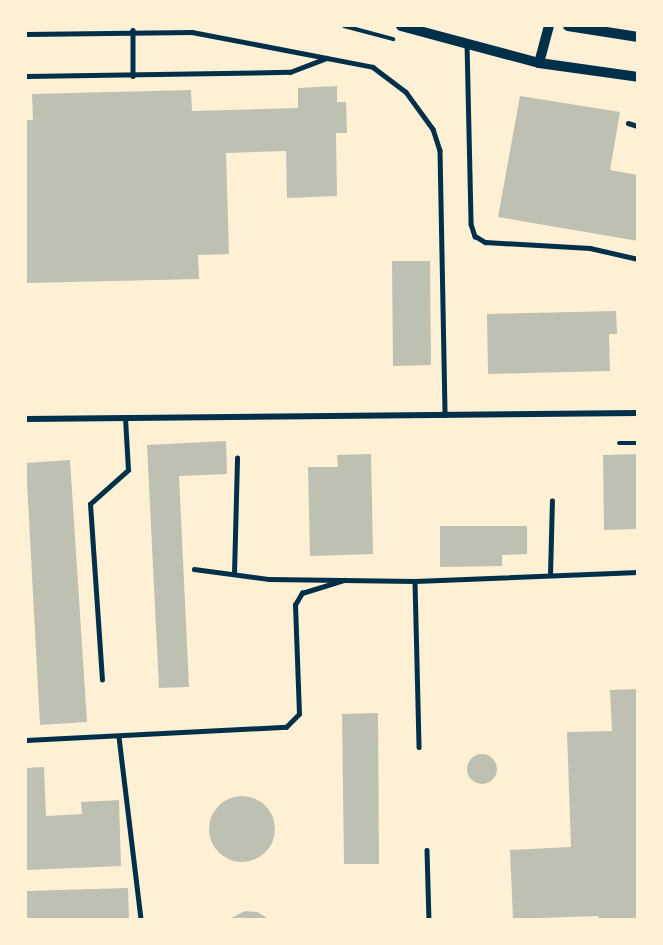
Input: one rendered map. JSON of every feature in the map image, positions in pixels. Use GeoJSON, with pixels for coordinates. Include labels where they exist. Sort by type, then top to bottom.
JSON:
{"type":"FeatureCollection","features":[{"type":"Feature","properties":{"kind":"street"},"geometry":{"type":"LineString","coordinates":[[401,26],[540,63],[638,77]]}},
{"type":"Feature","properties":{"kind":"street"},"geometry":{"type":"LineString","coordinates":[[540,63],[549,26]]}},
{"type":"Feature","properties":{"kind":"street"},"geometry":{"type":"LineString","coordinates":[[568,26],[638,37]]}},
{"type":"Feature","properties":{"kind":"street"},"geometry":{"type":"LineString","coordinates":[[26,419],[638,413]]}},
{"type":"Feature","properties":{"kind":"lane"},"geometry":{"type":"LineString","coordinates":[[133,30],[133,76]]}},
{"type":"Feature","properties":{"kind":"lane"},"geometry":{"type":"LineString","coordinates":[[26,34],[133,30],[192,32],[373,67],[388,76],[422,111],[440,150],[445,415]]}},
{"type":"Feature","properties":{"kind":"lane"},"geometry":{"type":"LineString","coordinates":[[467,44],[471,224],[475,236],[485,242],[590,248],[638,259]]}},
{"type":"Feature","properties":{"kind":"lane"},"geometry":{"type":"LineString","coordinates":[[26,76],[290,72],[326,58]]}},
{"type":"Feature","properties":{"kind":"lane"},"geometry":{"type":"LineString","coordinates":[[628,123],[638,126]]}},
{"type":"Feature","properties":{"kind":"lane"},"geometry":{"type":"LineString","coordinates":[[102,680],[90,504],[128,470],[125,418]]}},
{"type":"Feature","properties":{"kind":"lane"},"geometry":{"type":"LineString","coordinates":[[619,443],[638,443]]}},
{"type":"Feature","properties":{"kind":"lane"},"geometry":{"type":"LineString","coordinates":[[234,574],[237,458]]}},
{"type":"Feature","properties":{"kind":"lane"},"geometry":{"type":"LineString","coordinates":[[550,575],[552,501]]}},
{"type":"Feature","properties":{"kind":"lane"},"geometry":{"type":"LineString","coordinates":[[194,569],[234,574],[344,580],[415,581],[638,572]]}},
{"type":"Feature","properties":{"kind":"lane"},"geometry":{"type":"LineString","coordinates":[[26,740],[119,737],[286,726],[299,714],[295,605],[302,593],[344,580]]}},
{"type":"Feature","properties":{"kind":"lane"},"geometry":{"type":"LineString","coordinates":[[415,581],[419,747]]}},
{"type":"Feature","properties":{"kind":"lane"},"geometry":{"type":"LineString","coordinates":[[119,737],[141,920]]}},
{"type":"Feature","properties":{"kind":"lane"},"geometry":{"type":"LineString","coordinates":[[427,850],[429,920]]}},
{"type":"Feature","properties":{"kind":"building"},"geometry":{"type":"Polygon","coordinates":[[[337,86],[337,102],[346,102],[347,133],[336,133],[337,196],[287,198],[286,151],[226,153],[229,254],[198,255],[199,279],[27,283],[26,120],[33,120],[32,94],[191,90],[192,111],[298,108],[298,88],[337,86]]]}},
{"type":"Feature","properties":{"kind":"building"},"geometry":{"type":"Polygon","coordinates":[[[520,96],[620,112],[610,170],[638,175],[638,241],[498,217],[520,96]]]}},
{"type":"Feature","properties":{"kind":"building"},"geometry":{"type":"Polygon","coordinates":[[[392,261],[430,261],[431,365],[393,366],[392,261]]]}},
{"type":"Feature","properties":{"kind":"building"},"geometry":{"type":"Polygon","coordinates":[[[616,311],[617,334],[609,334],[610,371],[488,374],[487,314],[616,311]]]}},
{"type":"Feature","properties":{"kind":"building"},"geometry":{"type":"Polygon","coordinates":[[[226,441],[227,474],[179,476],[189,687],[159,688],[147,445],[226,441]]]}},
{"type":"Feature","properties":{"kind":"building"},"geometry":{"type":"Polygon","coordinates":[[[371,454],[373,554],[310,556],[308,467],[338,467],[337,455],[371,454]]]}},
{"type":"Feature","properties":{"kind":"building"},"geometry":{"type":"Polygon","coordinates":[[[638,454],[638,529],[604,530],[603,455],[638,454]]]}},
{"type":"Feature","properties":{"kind":"building"},"geometry":{"type":"Polygon","coordinates":[[[70,460],[87,722],[40,725],[26,463],[70,460]]]}},
{"type":"Feature","properties":{"kind":"building"},"geometry":{"type":"Polygon","coordinates":[[[440,526],[527,526],[527,554],[502,555],[502,566],[440,567],[440,526]]]}},
{"type":"Feature","properties":{"kind":"building"},"geometry":{"type":"Polygon","coordinates":[[[638,689],[638,920],[599,920],[598,916],[513,919],[510,850],[571,847],[567,732],[612,731],[610,690],[638,689]]]}},
{"type":"Feature","properties":{"kind":"building"},"geometry":{"type":"Polygon","coordinates":[[[378,713],[379,864],[344,864],[342,714],[378,713]]]}},
{"type":"Feature","properties":{"kind":"building"},"geometry":{"type":"Polygon","coordinates":[[[482,754],[493,758],[497,769],[493,780],[482,784],[471,780],[467,769],[471,758],[482,754]]]}},
{"type":"Feature","properties":{"kind":"building"},"geometry":{"type":"Polygon","coordinates":[[[44,767],[46,816],[82,814],[81,802],[119,800],[121,866],[26,870],[26,768],[44,767]]]}},
{"type":"Feature","properties":{"kind":"building"},"geometry":{"type":"Polygon","coordinates":[[[242,796],[255,798],[270,811],[275,829],[273,842],[260,857],[242,862],[229,860],[214,847],[209,829],[211,816],[224,801],[242,796]]]}},
{"type":"Feature","properties":{"kind":"building"},"geometry":{"type":"Polygon","coordinates":[[[128,888],[129,920],[26,920],[26,891],[128,888]]]}},
{"type":"Feature","properties":{"kind":"building"},"geometry":{"type":"Polygon","coordinates":[[[245,911],[257,912],[271,920],[227,920],[245,911]]]}}]}
